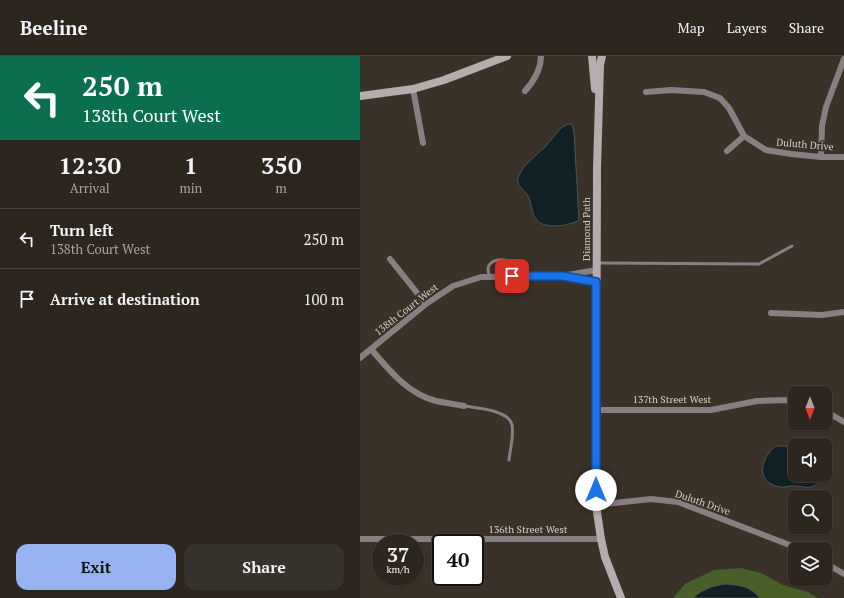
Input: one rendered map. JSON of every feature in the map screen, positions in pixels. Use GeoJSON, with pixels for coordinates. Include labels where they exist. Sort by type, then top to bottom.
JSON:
{"type":"FeatureCollection","features":[{"type":"Feature","properties":{"kind":"street"},"geometry":{"type":"LineString","coordinates":[[360,96],[413,89],[444,80],[496,56]]}},
{"type":"Feature","properties":{"kind":"street"},"geometry":{"type":"LineString","coordinates":[[469,69],[507,56]]}},
{"type":"Feature","properties":{"kind":"street"},"geometry":{"type":"LineString","coordinates":[[525,91],[533,82],[541,63],[541,56]]}},
{"type":"Feature","properties":{"kind":"street","name":"Diamond Path"},"geometry":{"type":"LineString","coordinates":[[592,56],[594,69],[597,169]]}},
{"type":"Feature","properties":{"kind":"street","name":"Diamond Path"},"geometry":{"type":"LineString","coordinates":[[602,56],[600,65],[597,169],[595,410],[596,505],[605,557],[621,598]]}},
{"type":"Feature","properties":{"kind":"street"},"geometry":{"type":"LineString","coordinates":[[821,157],[822,126],[826,107],[844,59]]}},
{"type":"Feature","properties":{"kind":"street"},"geometry":{"type":"LineString","coordinates":[[413,89],[423,143]]}},
{"type":"Feature","properties":{"kind":"street","name":"Duluth Drive"},"geometry":{"type":"LineString","coordinates":[[646,92],[671,90],[704,92],[720,98],[729,108],[744,136],[766,150],[821,157],[844,157]]}},
{"type":"Feature","properties":{"kind":"street"},"geometry":{"type":"LineString","coordinates":[[727,152],[744,136]]}},
{"type":"Feature","properties":{"kind":"street"},"geometry":{"type":"LineString","coordinates":[[390,259],[426,304]]}},
{"type":"Feature","properties":{"kind":"street","name":"138th Court West"},"geometry":{"type":"LineString","coordinates":[[562,276],[596,267]]}},
{"type":"Feature","properties":{"kind":"street","name":"138th Court West"},"geometry":{"type":"LineString","coordinates":[[360,358],[426,304],[453,286],[481,277],[512,276],[562,276],[596,282]]}},
{"type":"Feature","properties":{"kind":"street"},"geometry":{"type":"LineString","coordinates":[[771,313],[822,314],[844,312]]}},
{"type":"Feature","properties":{"kind":"street"},"geometry":{"type":"LineString","coordinates":[[371,349],[393,375],[411,390],[435,401],[464,406]]}},
{"type":"Feature","properties":{"kind":"street","name":"137th Street West"},"geometry":{"type":"LineString","coordinates":[[595,410],[711,410],[757,401],[788,401]]}},
{"type":"Feature","properties":{"kind":"street"},"geometry":{"type":"LineString","coordinates":[[832,415],[844,422]]}},
{"type":"Feature","properties":{"kind":"street","name":"Duluth Drive"},"geometry":{"type":"LineString","coordinates":[[596,505],[651,499],[678,502],[788,544]]}},
{"type":"Feature","properties":{"kind":"street","name":"136th Street West"},"geometry":{"type":"LineString","coordinates":[[360,538],[601,539]]}},
{"type":"Feature","properties":{"kind":"street"},"geometry":{"type":"LineString","coordinates":[[832,567],[844,574]]}},
{"type":"Feature","properties":{"kind":"lane"},"geometry":{"type":"LineString","coordinates":[[596,267],[758,264],[792,246]]}},
{"type":"Feature","properties":{"kind":"lane"},"geometry":{"type":"LineString","coordinates":[[490,277],[488,268],[491,263],[497,259],[505,260],[511,270],[512,276]]}},
{"type":"Feature","properties":{"kind":"lane"},"geometry":{"type":"LineString","coordinates":[[464,406],[499,412],[508,418],[512,424],[509,460]]}},
{"type":"Feature","properties":{"kind":"green space"},"geometry":{"type":"Polygon","coordinates":[[[741,568],[761,573],[783,585],[808,592],[818,598],[673,598],[685,584],[714,570],[741,568]]]}},
{"type":"Feature","properties":{"kind":"shaded area"},"geometry":{"type":"Polygon","coordinates":[[[570,124],[572,125],[574,132],[579,220],[569,224],[557,226],[544,225],[534,216],[529,199],[519,185],[518,178],[526,165],[545,147],[561,128],[570,124]]]}},
{"type":"Feature","properties":{"kind":"shaded area"},"geometry":{"type":"Polygon","coordinates":[[[776,446],[788,448],[788,482],[819,482],[810,487],[782,487],[772,485],[767,481],[763,470],[766,457],[776,446]]]}},
{"type":"Feature","properties":{"kind":"shaded area"},"geometry":{"type":"Polygon","coordinates":[[[725,584],[744,587],[752,591],[760,598],[693,598],[708,588],[725,584]]]}},
{"type":"Feature","properties":{"kind":"route"},"geometry":{"type":"LineString","coordinates":[[512,276],[562,276],[596,282],[596,490]]}}]}
